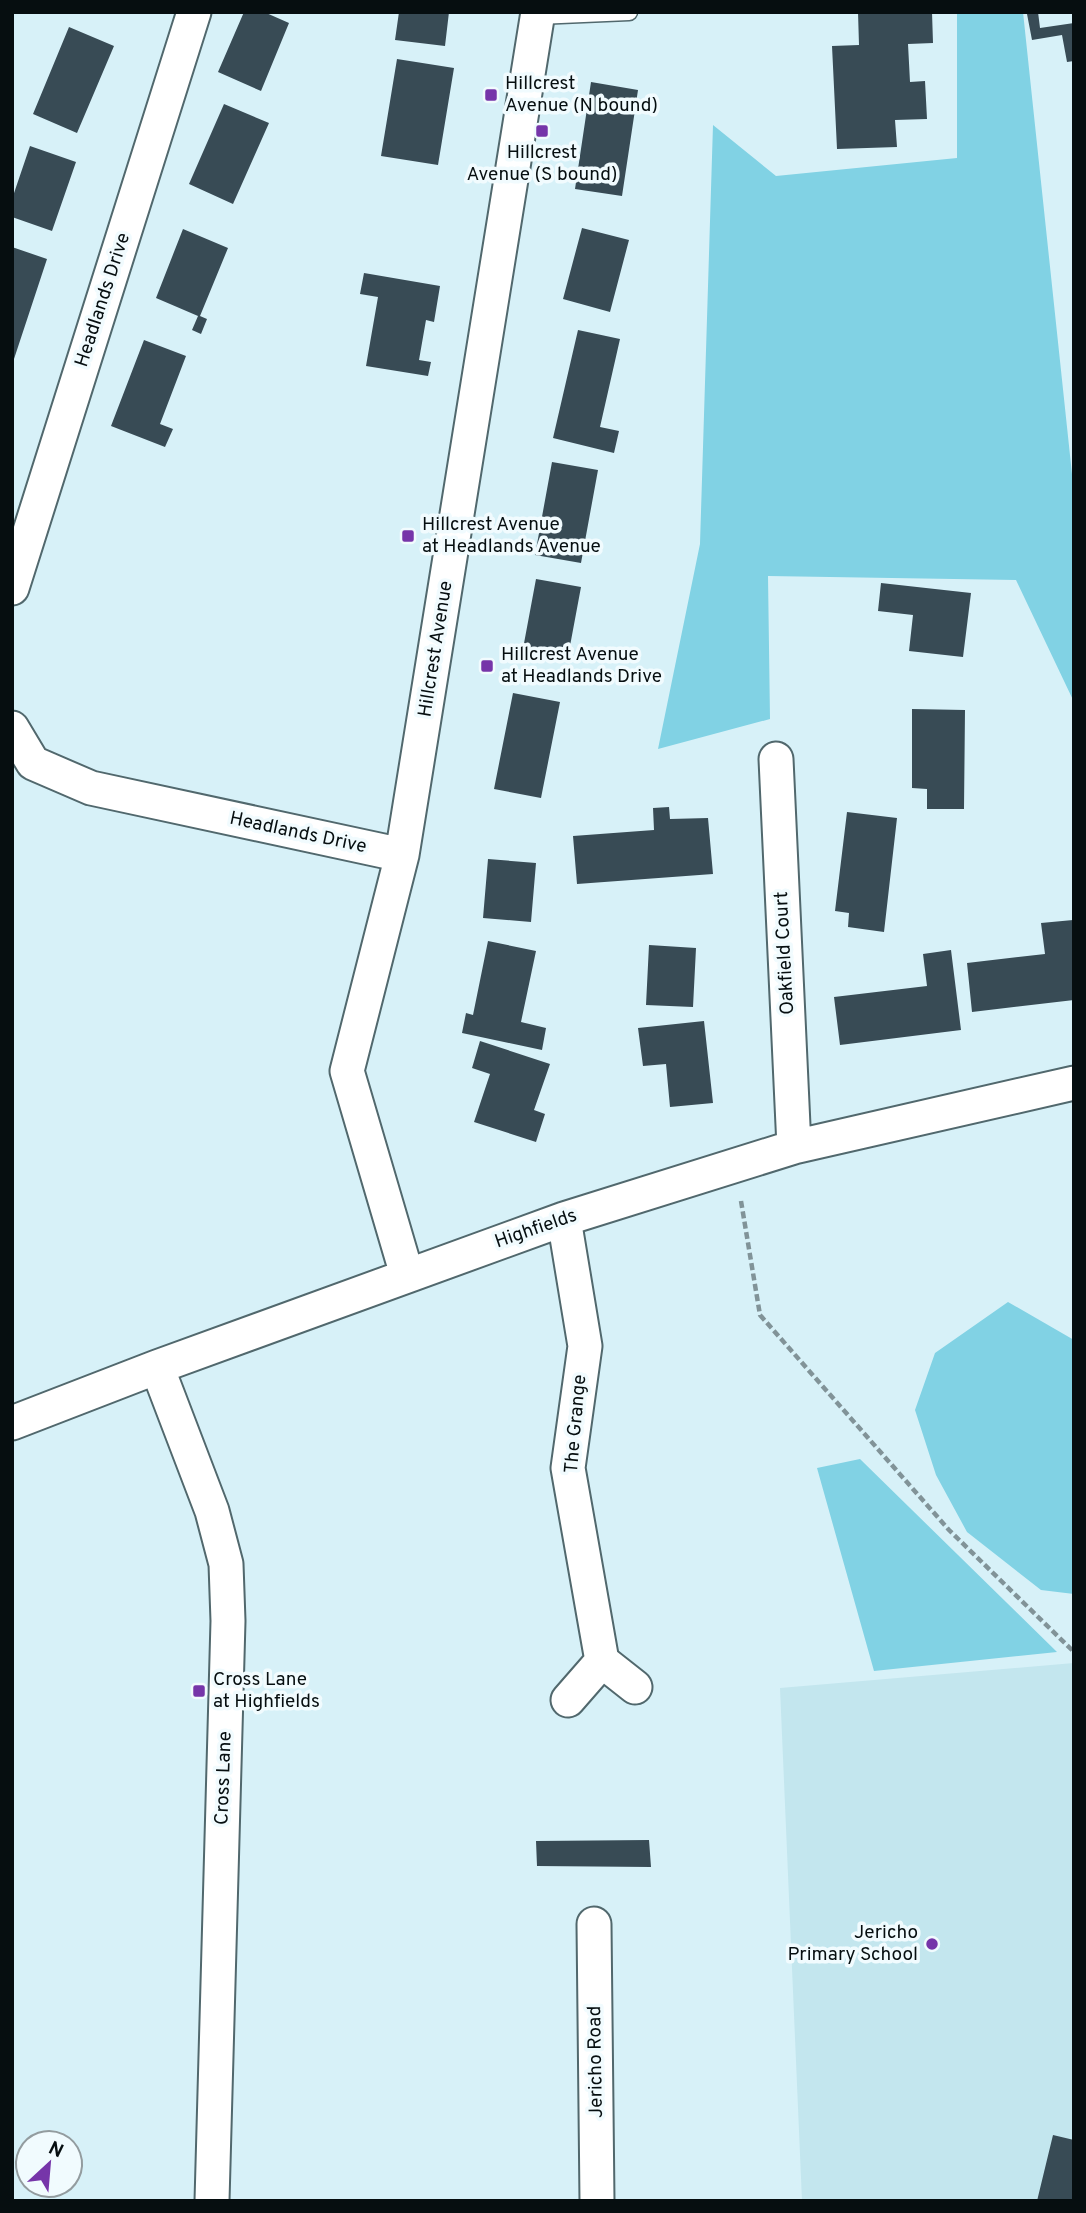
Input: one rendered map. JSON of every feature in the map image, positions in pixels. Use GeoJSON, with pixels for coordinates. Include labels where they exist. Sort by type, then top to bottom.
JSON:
{"type":"FeatureCollection","features":[{"type":"Feature","properties":{"kind":"street","name":"Headlands Drive"},"geometry":{"type":"LineString","coordinates":[[12,588],[194,12]]}},
{"type":"Feature","properties":{"kind":"street","name":"Hillcrest Avenue"},"geometry":{"type":"LineString","coordinates":[[407,1275],[347,1071],[402,855],[538,14]]}},
{"type":"Feature","properties":{"kind":"street","name":"Headlands Drive"},"geometry":{"type":"LineString","coordinates":[[12,728],[33,763],[91,788],[402,855]]}},
{"type":"Feature","properties":{"kind":"street","name":"Oakfield Court"},"geometry":{"type":"LineString","coordinates":[[776,759],[794,1147]]}},
{"type":"Feature","properties":{"kind":"street","name":"Highfields"},"geometry":{"type":"LineString","coordinates":[[12,1423],[157,1367],[564,1219],[794,1147],[1074,1083]]}},
{"type":"Feature","properties":{"kind":"street","name":"The Grange"},"geometry":{"type":"LineString","coordinates":[[564,1219],[584,1346],[568,1468],[602,1661]]}},
{"type":"Feature","properties":{"kind":"street","name":"Cross Lane"},"geometry":{"type":"LineString","coordinates":[[157,1367],[212,1510],[226,1564],[228,1621],[212,2201]]}},
{"type":"Feature","properties":{"kind":"street"},"geometry":{"type":"LineString","coordinates":[[568,1700],[602,1661],[635,1687]]}},
{"type":"Feature","properties":{"kind":"street","name":"Jericho Road"},"geometry":{"type":"LineString","coordinates":[[594,1924],[597,2201]]}},
{"type":"Feature","properties":{"kind":"lane"},"geometry":{"type":"LineString","coordinates":[[538,14],[629,12]]}},
{"type":"Feature","properties":{"kind":"path"},"geometry":{"type":"LineString","coordinates":[[735,1165],[760,1315],[949,1530],[1074,1652]]}},
{"type":"Feature","properties":{"kind":"shaded area"},"geometry":{"type":"Polygon","coordinates":[[[957,12],[1023,12],[1074,493],[1074,702],[1016,580],[768,576],[770,719],[658,749],[700,544],[713,125],[776,176],[957,158],[957,12]]]}},
{"type":"Feature","properties":{"kind":"shaded area"},"geometry":{"type":"Polygon","coordinates":[[[1008,1302],[1074,1340],[1074,1594],[1041,1590],[967,1532],[936,1475],[915,1410],[935,1353],[1008,1302]]]}},
{"type":"Feature","properties":{"kind":"shaded area"},"geometry":{"type":"Polygon","coordinates":[[[860,1459],[1057,1652],[874,1671],[817,1468],[860,1459]]]}},
{"type":"Feature","properties":{"kind":"shaded area","name":"Jericho Primary School"},"geometry":{"type":"Polygon","coordinates":[[[1074,1663],[1074,2201],[802,2201],[780,1688],[1074,1663]]]}},
{"type":"Feature","properties":{"kind":"building"},"geometry":{"type":"Polygon","coordinates":[[[244,12],[264,12],[289,23],[261,91],[218,72],[244,12]]]}},
{"type":"Feature","properties":{"kind":"building"},"geometry":{"type":"Polygon","coordinates":[[[399,12],[449,12],[445,46],[395,40],[399,12]]]}},
{"type":"Feature","properties":{"kind":"building"},"geometry":{"type":"Polygon","coordinates":[[[858,12],[932,12],[933,43],[908,44],[910,82],[925,81],[927,119],[895,120],[897,147],[837,149],[832,46],[859,45],[858,12]]]}},
{"type":"Feature","properties":{"kind":"building"},"geometry":{"type":"Polygon","coordinates":[[[1038,12],[1040,28],[1074,23],[1074,61],[1067,62],[1062,35],[1032,40],[1027,14],[1038,12]]]}},
{"type":"Feature","properties":{"kind":"building"},"geometry":{"type":"Polygon","coordinates":[[[69,27],[114,46],[77,133],[33,114],[69,27]]]}},
{"type":"Feature","properties":{"kind":"building"},"geometry":{"type":"Polygon","coordinates":[[[397,59],[454,68],[438,165],[381,156],[397,59]]]}},
{"type":"Feature","properties":{"kind":"building"},"geometry":{"type":"Polygon","coordinates":[[[591,82],[638,90],[622,196],[575,189],[591,82]]]}},
{"type":"Feature","properties":{"kind":"building"},"geometry":{"type":"Polygon","coordinates":[[[224,104],[269,123],[233,204],[189,184],[224,104]]]}},
{"type":"Feature","properties":{"kind":"building"},"geometry":{"type":"Polygon","coordinates":[[[30,146],[76,162],[52,231],[12,217],[12,199],[30,146]]]}},
{"type":"Feature","properties":{"kind":"building"},"geometry":{"type":"Polygon","coordinates":[[[582,228],[629,240],[610,312],[563,299],[582,228]]]}},
{"type":"Feature","properties":{"kind":"building"},"geometry":{"type":"Polygon","coordinates":[[[183,229],[228,248],[200,316],[207,319],[201,334],[192,330],[198,316],[156,298],[183,229]]]}},
{"type":"Feature","properties":{"kind":"building"},"geometry":{"type":"Polygon","coordinates":[[[12,247],[47,259],[13,362],[12,362],[12,247]]]}},
{"type":"Feature","properties":{"kind":"building"},"geometry":{"type":"Polygon","coordinates":[[[364,273],[440,286],[434,322],[426,320],[419,360],[431,362],[428,376],[366,366],[378,297],[360,294],[364,273]]]}},
{"type":"Feature","properties":{"kind":"building"},"geometry":{"type":"Polygon","coordinates":[[[578,330],[620,339],[600,427],[619,431],[614,453],[553,438],[578,330]]]}},
{"type":"Feature","properties":{"kind":"building"},"geometry":{"type":"Polygon","coordinates":[[[144,340],[186,356],[160,424],[173,429],[165,447],[111,426],[144,340]]]}},
{"type":"Feature","properties":{"kind":"building"},"geometry":{"type":"Polygon","coordinates":[[[552,462],[598,470],[581,563],[535,555],[552,462]]]}},
{"type":"Feature","properties":{"kind":"building"},"geometry":{"type":"Polygon","coordinates":[[[536,579],[581,587],[567,662],[522,654],[536,579]]]}},
{"type":"Feature","properties":{"kind":"building"},"geometry":{"type":"Polygon","coordinates":[[[881,583],[971,593],[963,657],[909,651],[913,615],[878,611],[881,583]]]}},
{"type":"Feature","properties":{"kind":"building"},"geometry":{"type":"Polygon","coordinates":[[[513,693],[560,702],[541,798],[494,789],[513,693]]]}},
{"type":"Feature","properties":{"kind":"building"},"geometry":{"type":"Polygon","coordinates":[[[912,709],[965,710],[964,809],[927,809],[927,789],[912,788],[912,709]]]}},
{"type":"Feature","properties":{"kind":"building"},"geometry":{"type":"Polygon","coordinates":[[[669,807],[670,819],[708,818],[713,874],[577,884],[573,836],[654,830],[653,808],[669,807]]]}},
{"type":"Feature","properties":{"kind":"building"},"geometry":{"type":"Polygon","coordinates":[[[847,812],[897,818],[884,932],[848,927],[849,913],[835,911],[847,812]]]}},
{"type":"Feature","properties":{"kind":"building"},"geometry":{"type":"Polygon","coordinates":[[[488,859],[536,863],[531,922],[483,918],[488,859]]]}},
{"type":"Feature","properties":{"kind":"building"},"geometry":{"type":"Polygon","coordinates":[[[1073,920],[1074,1000],[972,1012],[967,963],[1045,954],[1041,923],[1073,920]]]}},
{"type":"Feature","properties":{"kind":"building"},"geometry":{"type":"Polygon","coordinates":[[[488,941],[536,951],[521,1022],[546,1028],[542,1050],[462,1033],[466,1013],[473,1015],[488,941]]]}},
{"type":"Feature","properties":{"kind":"building"},"geometry":{"type":"Polygon","coordinates":[[[649,945],[696,948],[693,1007],[646,1005],[649,945]]]}},
{"type":"Feature","properties":{"kind":"building"},"geometry":{"type":"Polygon","coordinates":[[[951,950],[961,1030],[840,1045],[834,997],[927,986],[923,954],[951,950]]]}},
{"type":"Feature","properties":{"kind":"building"},"geometry":{"type":"Polygon","coordinates":[[[704,1021],[713,1103],[670,1107],[666,1064],[643,1066],[638,1028],[704,1021]]]}},
{"type":"Feature","properties":{"kind":"building"},"geometry":{"type":"Polygon","coordinates":[[[480,1041],[550,1064],[534,1110],[545,1114],[536,1142],[474,1122],[490,1074],[472,1068],[480,1041]]]}},
{"type":"Feature","properties":{"kind":"building"},"geometry":{"type":"Polygon","coordinates":[[[649,1840],[651,1867],[537,1866],[536,1841],[649,1840]]]}},
{"type":"Feature","properties":{"kind":"building"},"geometry":{"type":"Polygon","coordinates":[[[1053,2135],[1074,2140],[1074,2201],[1037,2201],[1053,2135]]]}},
{"type":"Feature","properties":{"kind":"place","name":"Hillcrest Avenue (N bound)"},"geometry":{"type":"Point","coordinates":[491,95]}},
{"type":"Feature","properties":{"kind":"place","name":"Hillcrest Avenue (S bound)"},"geometry":{"type":"Point","coordinates":[542,131]}},
{"type":"Feature","properties":{"kind":"place","name":"Hillcrest Avenue at Headlands Avenue"},"geometry":{"type":"Point","coordinates":[408,536]}},
{"type":"Feature","properties":{"kind":"place","name":"Hillcrest Avenue at Headlands Drive"},"geometry":{"type":"Point","coordinates":[487,666]}},
{"type":"Feature","properties":{"kind":"place","name":"Cross Lane at Highfields"},"geometry":{"type":"Point","coordinates":[199,1691]}},
{"type":"Feature","properties":{"kind":"place","name":"Jericho Primary School"},"geometry":{"type":"Point","coordinates":[932,1944]}}]}
